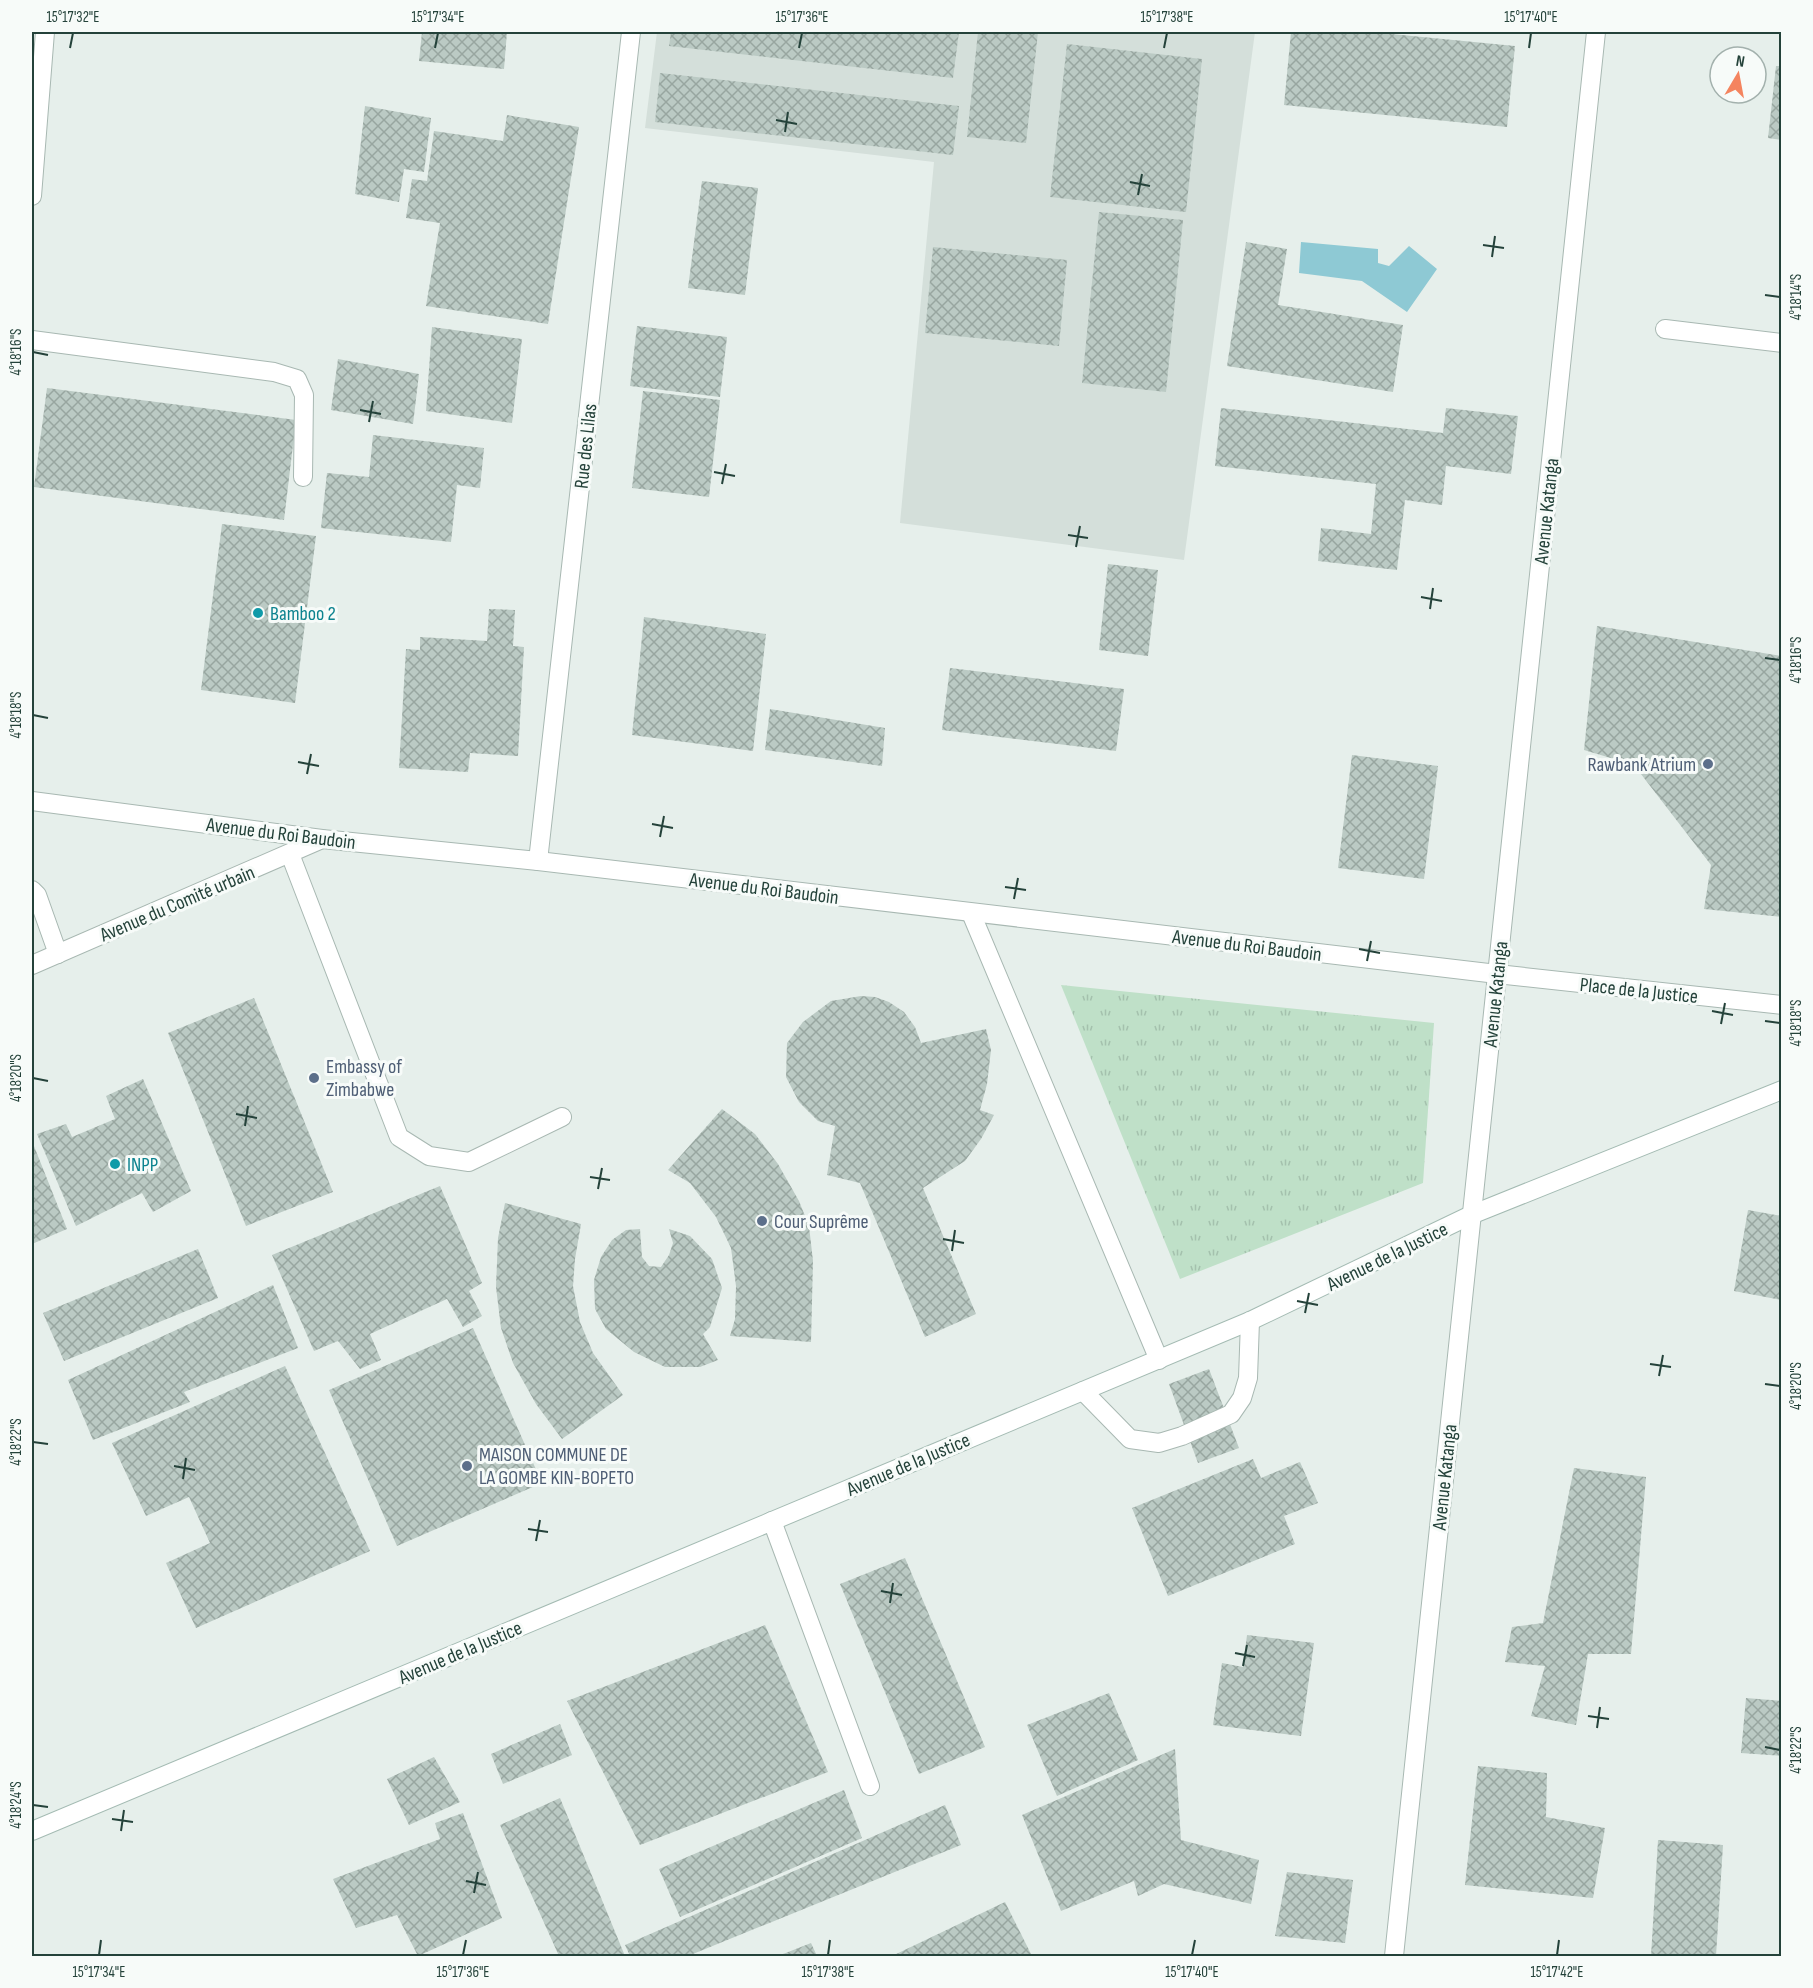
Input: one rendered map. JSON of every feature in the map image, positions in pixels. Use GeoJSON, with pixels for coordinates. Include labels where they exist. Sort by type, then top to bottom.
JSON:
{"type":"FeatureCollection","features":[{"type":"Feature","properties":{"kind":"street"},"geometry":{"type":"LineString","coordinates":[[32,196],[45,32]]}},
{"type":"Feature","properties":{"kind":"street","name":"Rue des Lilas"},"geometry":{"type":"LineString","coordinates":[[538,861],[631,32]]}},
{"type":"Feature","properties":{"kind":"street","name":"Avenue Katanga"},"geometry":{"type":"LineString","coordinates":[[1394,1956],[1596,32]]}},
{"type":"Feature","properties":{"kind":"street"},"geometry":{"type":"LineString","coordinates":[[1665,328],[1782,343]]}},
{"type":"Feature","properties":{"kind":"street"},"geometry":{"type":"LineString","coordinates":[[32,340],[274,372],[297,379],[304,395],[303,477]]}},
{"type":"Feature","properties":{"kind":"street","name":"Avenue du Roi Baudoin"},"geometry":{"type":"LineString","coordinates":[[32,801],[322,839],[538,861],[1497,974]]}},
{"type":"Feature","properties":{"kind":"street","name":"Avenue du Comité urbain"},"geometry":{"type":"LineString","coordinates":[[32,964],[322,839]]}},
{"type":"Feature","properties":{"kind":"street"},"geometry":{"type":"LineString","coordinates":[[290,854],[399,1137],[429,1156],[469,1162],[562,1117]]}},
{"type":"Feature","properties":{"kind":"street"},"geometry":{"type":"LineString","coordinates":[[32,890],[37,895],[58,954]]}},
{"type":"Feature","properties":{"kind":"street"},"geometry":{"type":"LineString","coordinates":[[971,913],[1159,1360]]}},
{"type":"Feature","properties":{"kind":"street","name":"Place de la Justice"},"geometry":{"type":"LineString","coordinates":[[1497,974],[1782,1005]]}},
{"type":"Feature","properties":{"kind":"street","name":"Avenue de la Justice"},"geometry":{"type":"LineString","coordinates":[[32,1831],[1159,1360],[1250,1321],[1471,1215],[1782,1090]]}},
{"type":"Feature","properties":{"kind":"street"},"geometry":{"type":"LineString","coordinates":[[1083,1391],[1130,1439],[1159,1443],[1182,1436],[1231,1414],[1242,1398],[1248,1378],[1250,1321]]}},
{"type":"Feature","properties":{"kind":"street"},"geometry":{"type":"LineString","coordinates":[[772,1521],[870,1786]]}},
{"type":"Feature","properties":{"kind":"shaded area"},"geometry":{"type":"Polygon","coordinates":[[[657,32],[1255,32],[1184,560],[900,523],[934,162],[645,128],[657,32]]]}},
{"type":"Feature","properties":{"kind":"green space"},"geometry":{"type":"Polygon","coordinates":[[[1061,985],[1434,1023],[1423,1183],[1180,1279],[1061,985]]]}},
{"type":"Feature","properties":{"kind":"water"},"geometry":{"type":"Polygon","coordinates":[[[1301,242],[1378,249],[1378,263],[1389,266],[1409,246],[1437,269],[1407,312],[1362,281],[1299,273],[1301,242]]]}},
{"type":"Feature","properties":{"kind":"building"},"geometry":{"type":"Polygon","coordinates":[[[422,32],[507,32],[504,69],[419,61],[422,32]]]}},
{"type":"Feature","properties":{"kind":"building"},"geometry":{"type":"Polygon","coordinates":[[[671,32],[959,32],[953,78],[669,46],[671,32]]]}},
{"type":"Feature","properties":{"kind":"building"},"geometry":{"type":"Polygon","coordinates":[[[978,32],[1038,32],[1026,143],[967,137],[978,32]]]}},
{"type":"Feature","properties":{"kind":"building"},"geometry":{"type":"Polygon","coordinates":[[[1291,32],[1371,32],[1515,46],[1507,127],[1284,105],[1291,32]]]}},
{"type":"Feature","properties":{"kind":"building"},"geometry":{"type":"Polygon","coordinates":[[[1067,44],[1202,59],[1186,212],[1050,197],[1067,44]]]}},
{"type":"Feature","properties":{"kind":"building"},"geometry":{"type":"Polygon","coordinates":[[[1776,66],[1782,66],[1782,140],[1768,138],[1776,66]]]}},
{"type":"Feature","properties":{"kind":"building"},"geometry":{"type":"Polygon","coordinates":[[[660,73],[959,106],[953,155],[655,122],[660,73]]]}},
{"type":"Feature","properties":{"kind":"building"},"geometry":{"type":"Polygon","coordinates":[[[365,106],[431,118],[424,172],[404,169],[399,202],[355,194],[365,106]]]}},
{"type":"Feature","properties":{"kind":"building"},"geometry":{"type":"Polygon","coordinates":[[[507,115],[579,127],[548,324],[426,306],[440,223],[406,218],[412,179],[427,181],[434,131],[503,141],[507,115]]]}},
{"type":"Feature","properties":{"kind":"building"},"geometry":{"type":"Polygon","coordinates":[[[702,181],[758,188],[745,295],[688,288],[702,181]]]}},
{"type":"Feature","properties":{"kind":"building"},"geometry":{"type":"Polygon","coordinates":[[[1099,212],[1183,220],[1166,392],[1082,383],[1099,212]]]}},
{"type":"Feature","properties":{"kind":"building"},"geometry":{"type":"Polygon","coordinates":[[[1246,242],[1287,249],[1278,305],[1403,325],[1393,392],[1227,366],[1246,242]]]}},
{"type":"Feature","properties":{"kind":"building"},"geometry":{"type":"Polygon","coordinates":[[[933,247],[1067,260],[1059,346],[925,333],[933,247]]]}},
{"type":"Feature","properties":{"kind":"building"},"geometry":{"type":"Polygon","coordinates":[[[637,326],[727,337],[720,397],[630,386],[637,326]]]}},
{"type":"Feature","properties":{"kind":"building"},"geometry":{"type":"Polygon","coordinates":[[[432,327],[522,339],[512,423],[426,411],[432,327]]]}},
{"type":"Feature","properties":{"kind":"building"},"geometry":{"type":"Polygon","coordinates":[[[338,359],[419,374],[413,424],[331,410],[338,359]]]}},
{"type":"Feature","properties":{"kind":"building"},"geometry":{"type":"Polygon","coordinates":[[[47,388],[296,420],[284,520],[34,487],[47,388]]]}},
{"type":"Feature","properties":{"kind":"building"},"geometry":{"type":"Polygon","coordinates":[[[643,391],[720,400],[709,497],[632,488],[643,391]]]}},
{"type":"Feature","properties":{"kind":"building"},"geometry":{"type":"Polygon","coordinates":[[[1221,408],[1443,433],[1446,408],[1518,416],[1511,474],[1446,466],[1442,505],[1405,500],[1397,570],[1318,561],[1321,528],[1371,534],[1376,484],[1215,466],[1221,408]]]}},
{"type":"Feature","properties":{"kind":"building"},"geometry":{"type":"Polygon","coordinates":[[[373,435],[484,448],[480,488],[457,485],[451,542],[321,528],[327,473],[369,477],[373,435]]]}},
{"type":"Feature","properties":{"kind":"building","name":"Bamboo 2"},"geometry":{"type":"Polygon","coordinates":[[[222,524],[316,536],[295,703],[201,690],[222,524]]]}},
{"type":"Feature","properties":{"kind":"building"},"geometry":{"type":"Polygon","coordinates":[[[1108,564],[1158,570],[1148,656],[1099,650],[1108,564]]]}},
{"type":"Feature","properties":{"kind":"building"},"geometry":{"type":"Polygon","coordinates":[[[489,609],[515,610],[513,646],[524,647],[518,756],[470,753],[468,772],[399,768],[406,649],[420,650],[420,637],[487,641],[489,609]]]}},
{"type":"Feature","properties":{"kind":"building"},"geometry":{"type":"Polygon","coordinates":[[[644,617],[766,634],[753,751],[632,735],[644,617]]]}},
{"type":"Feature","properties":{"kind":"building"},"geometry":{"type":"Polygon","coordinates":[[[1597,626],[1782,656],[1782,917],[1704,909],[1711,865],[1634,765],[1584,750],[1597,626]]]}},
{"type":"Feature","properties":{"kind":"building"},"geometry":{"type":"Polygon","coordinates":[[[950,668],[1124,689],[1116,751],[942,730],[950,668]]]}},
{"type":"Feature","properties":{"kind":"building"},"geometry":{"type":"Polygon","coordinates":[[[770,709],[885,728],[882,766],[765,750],[770,709]]]}},
{"type":"Feature","properties":{"kind":"building"},"geometry":{"type":"Polygon","coordinates":[[[1352,755],[1438,766],[1424,879],[1338,868],[1352,755]]]}},
{"type":"Feature","properties":{"kind":"building"},"geometry":{"type":"Polygon","coordinates":[[[861,996],[875,997],[889,1002],[904,1012],[915,1027],[921,1043],[986,1029],[991,1050],[987,1084],[980,1110],[994,1115],[981,1139],[965,1161],[923,1188],[976,1314],[925,1337],[860,1183],[827,1175],[835,1126],[818,1121],[799,1102],[786,1077],[787,1043],[803,1022],[831,1001],[861,996]]]}},
{"type":"Feature","properties":{"kind":"building"},"geometry":{"type":"Polygon","coordinates":[[[254,998],[333,1192],[246,1226],[168,1033],[254,998]]]}},
{"type":"Feature","properties":{"kind":"building","name":"INPP"},"geometry":{"type":"Polygon","coordinates":[[[143,1079],[191,1191],[153,1212],[142,1193],[76,1226],[37,1134],[66,1124],[72,1137],[115,1119],[106,1096],[143,1079]]]}},
{"type":"Feature","properties":{"kind":"building","name":"Cour Suprême"},"geometry":{"type":"Polygon","coordinates":[[[722,1109],[755,1134],[778,1164],[799,1201],[809,1226],[813,1261],[811,1342],[730,1336],[735,1319],[736,1286],[731,1248],[716,1217],[690,1183],[668,1170],[722,1109]]]}},
{"type":"Feature","properties":{"kind":"building"},"geometry":{"type":"Polygon","coordinates":[[[32,1141],[67,1229],[32,1244],[32,1141]]]}},
{"type":"Feature","properties":{"kind":"building"},"geometry":{"type":"Polygon","coordinates":[[[440,1186],[482,1283],[469,1291],[482,1316],[463,1327],[447,1299],[370,1334],[381,1360],[360,1369],[338,1341],[314,1351],[272,1255],[440,1186]]]}},
{"type":"Feature","properties":{"kind":"building"},"geometry":{"type":"Polygon","coordinates":[[[505,1203],[581,1224],[573,1286],[580,1322],[593,1353],[623,1395],[562,1439],[536,1404],[513,1363],[501,1328],[496,1287],[498,1238],[505,1203]]]}},
{"type":"Feature","properties":{"kind":"building"},"geometry":{"type":"Polygon","coordinates":[[[1748,1210],[1782,1216],[1782,1300],[1734,1291],[1748,1210]]]}},
{"type":"Feature","properties":{"kind":"building"},"geometry":{"type":"Polygon","coordinates":[[[640,1229],[642,1257],[649,1266],[661,1267],[669,1255],[673,1243],[669,1229],[690,1236],[712,1259],[722,1288],[710,1327],[703,1334],[718,1360],[700,1367],[665,1367],[634,1352],[606,1329],[595,1309],[594,1280],[601,1257],[612,1240],[626,1230],[640,1229]]]}},
{"type":"Feature","properties":{"kind":"building"},"geometry":{"type":"Polygon","coordinates":[[[198,1249],[218,1298],[64,1361],[43,1313],[198,1249]]]}},
{"type":"Feature","properties":{"kind":"building"},"geometry":{"type":"Polygon","coordinates":[[[273,1285],[298,1348],[184,1392],[190,1402],[93,1440],[68,1380],[273,1285]]]}},
{"type":"Feature","properties":{"kind":"building"},"geometry":{"type":"Polygon","coordinates":[[[473,1328],[542,1483],[397,1546],[329,1390],[473,1328]]]}},
{"type":"Feature","properties":{"kind":"building"},"geometry":{"type":"Polygon","coordinates":[[[285,1366],[370,1551],[196,1628],[166,1563],[210,1543],[189,1497],[146,1516],[112,1443],[285,1366]]]}},
{"type":"Feature","properties":{"kind":"building"},"geometry":{"type":"Polygon","coordinates":[[[1209,1369],[1239,1448],[1198,1463],[1169,1384],[1209,1369]]]}},
{"type":"Feature","properties":{"kind":"building"},"geometry":{"type":"Polygon","coordinates":[[[1253,1459],[1261,1478],[1300,1462],[1318,1503],[1284,1516],[1295,1544],[1168,1596],[1132,1508],[1253,1459]]]}},
{"type":"Feature","properties":{"kind":"building"},"geometry":{"type":"Polygon","coordinates":[[[1574,1468],[1646,1477],[1631,1654],[1588,1654],[1576,1725],[1531,1716],[1545,1666],[1505,1662],[1512,1627],[1543,1623],[1574,1468]]]}},
{"type":"Feature","properties":{"kind":"building"},"geometry":{"type":"Polygon","coordinates":[[[905,1558],[985,1747],[919,1774],[840,1584],[905,1558]]]}},
{"type":"Feature","properties":{"kind":"building"},"geometry":{"type":"Polygon","coordinates":[[[765,1625],[828,1772],[640,1845],[567,1701],[765,1625]]]}},
{"type":"Feature","properties":{"kind":"building"},"geometry":{"type":"Polygon","coordinates":[[[1247,1635],[1314,1643],[1301,1736],[1213,1725],[1222,1663],[1243,1667],[1247,1635]]]}},
{"type":"Feature","properties":{"kind":"building"},"geometry":{"type":"Polygon","coordinates":[[[1109,1693],[1138,1760],[1057,1796],[1027,1725],[1109,1693]]]}},
{"type":"Feature","properties":{"kind":"building"},"geometry":{"type":"Polygon","coordinates":[[[1746,1698],[1782,1701],[1782,1756],[1741,1753],[1746,1698]]]}},
{"type":"Feature","properties":{"kind":"building"},"geometry":{"type":"Polygon","coordinates":[[[560,1724],[572,1755],[503,1784],[491,1754],[560,1724]]]}},
{"type":"Feature","properties":{"kind":"building"},"geometry":{"type":"Polygon","coordinates":[[[1175,1749],[1181,1840],[1259,1860],[1251,1904],[1164,1884],[1138,1896],[1134,1881],[1061,1911],[1022,1815],[1175,1749]]]}},
{"type":"Feature","properties":{"kind":"building"},"geometry":{"type":"Polygon","coordinates":[[[434,1757],[460,1802],[409,1825],[387,1779],[434,1757]]]}},
{"type":"Feature","properties":{"kind":"building"},"geometry":{"type":"Polygon","coordinates":[[[1478,1766],[1547,1773],[1546,1817],[1605,1828],[1593,1898],[1465,1885],[1478,1766]]]}},
{"type":"Feature","properties":{"kind":"building"},"geometry":{"type":"Polygon","coordinates":[[[844,1790],[862,1838],[680,1917],[659,1869],[844,1790]]]}},
{"type":"Feature","properties":{"kind":"building"},"geometry":{"type":"Polygon","coordinates":[[[560,1798],[625,1956],[559,1956],[500,1825],[560,1798]]]}},
{"type":"Feature","properties":{"kind":"building"},"geometry":{"type":"Polygon","coordinates":[[[945,1805],[961,1845],[688,1956],[630,1956],[625,1945],[945,1805]]]}},
{"type":"Feature","properties":{"kind":"building"},"geometry":{"type":"Polygon","coordinates":[[[463,1813],[502,1918],[418,1956],[397,1915],[356,1928],[333,1879],[440,1839],[435,1823],[463,1813]]]}},
{"type":"Feature","properties":{"kind":"building"},"geometry":{"type":"Polygon","coordinates":[[[1658,1840],[1723,1845],[1716,1956],[1651,1956],[1658,1840]]]}},
{"type":"Feature","properties":{"kind":"building"},"geometry":{"type":"Polygon","coordinates":[[[1287,1872],[1353,1880],[1345,1943],[1275,1936],[1287,1872]]]}},
{"type":"Feature","properties":{"kind":"building"},"geometry":{"type":"Polygon","coordinates":[[[1005,1902],[1032,1956],[892,1956],[1005,1902]]]}},
{"type":"Feature","properties":{"kind":"building"},"geometry":{"type":"Polygon","coordinates":[[[811,1943],[817,1956],[778,1956],[811,1943]]]}},
{"type":"Feature","properties":{"kind":"place","name":"Bamboo 2"},"geometry":{"type":"Point","coordinates":[258,613]}},
{"type":"Feature","properties":{"kind":"place","name":"Rawbank Atrium"},"geometry":{"type":"Point","coordinates":[1708,764]}},
{"type":"Feature","properties":{"kind":"place","name":"Embassy of Zimbabwe"},"geometry":{"type":"Point","coordinates":[314,1078]}},
{"type":"Feature","properties":{"kind":"place","name":"INPP"},"geometry":{"type":"Point","coordinates":[115,1164]}},
{"type":"Feature","properties":{"kind":"place","name":"Cour Suprême"},"geometry":{"type":"Point","coordinates":[762,1221]}},
{"type":"Feature","properties":{"kind":"place","name":"MAISON COMMUNE DE LA GOMBE KIN-BOPETO"},"geometry":{"type":"Point","coordinates":[467,1466]}}]}
